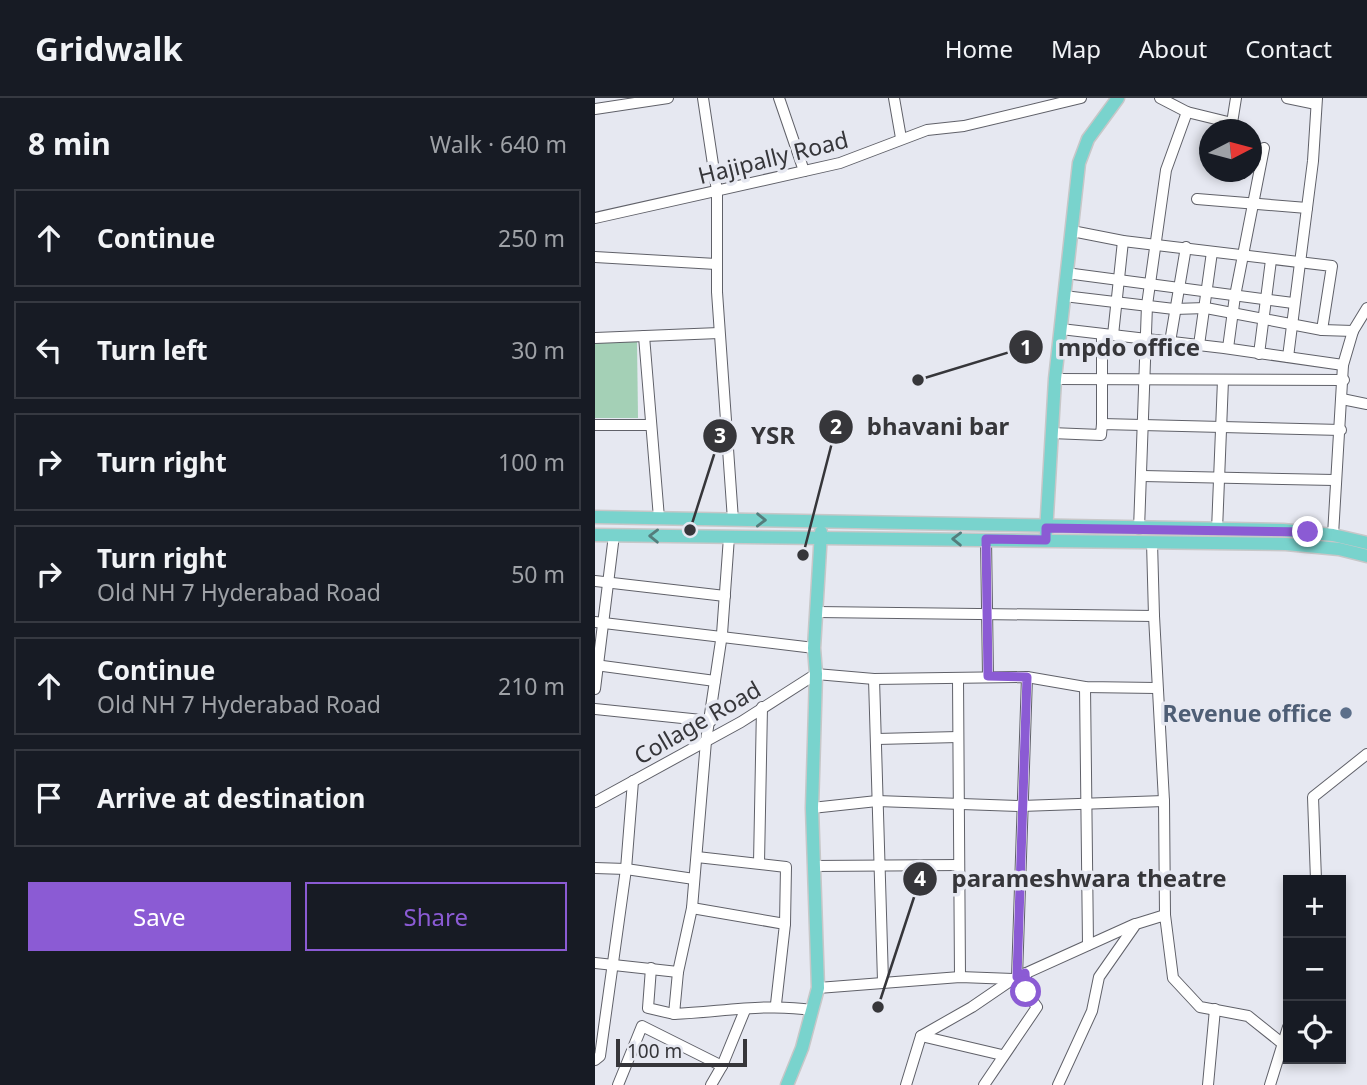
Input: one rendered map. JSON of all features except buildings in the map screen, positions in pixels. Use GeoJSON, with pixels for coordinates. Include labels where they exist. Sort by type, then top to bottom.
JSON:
{"type":"FeatureCollection","features":[{"type":"Feature","properties":{"kind":"main road"},"geometry":{"type":"LineString","coordinates":[[1046,534],[1055,379],[1079,163],[1088,139],[1118,98]]}},
{"type":"Feature","properties":{"kind":"main road"},"geometry":{"type":"LineString","coordinates":[[595,517],[822,522],[1152,542],[1312,545],[1367,556]]}},
{"type":"Feature","properties":{"kind":"main road"},"geometry":{"type":"LineString","coordinates":[[787,1085],[802,1048],[818,988],[812,808],[816,674],[814,648],[822,522]]}},
{"type":"Feature","properties":{"kind":"main road"},"geometry":{"type":"LineString","coordinates":[[595,535],[986,539],[1139,529],[1333,535],[1367,544]]}},
{"type":"Feature","properties":{"kind":"street"},"geometry":{"type":"LineString","coordinates":[[595,109],[669,98]]}},
{"type":"Feature","properties":{"kind":"street"},"geometry":{"type":"LineString","coordinates":[[703,98],[717,191],[719,333],[733,520]]}},
{"type":"Feature","properties":{"kind":"street"},"geometry":{"type":"LineString","coordinates":[[779,98],[804,171]]}},
{"type":"Feature","properties":{"kind":"street"},"geometry":{"type":"LineString","coordinates":[[894,98],[901,138]]}},
{"type":"Feature","properties":{"kind":"street","name":"Hajipally Road"},"geometry":{"type":"LineString","coordinates":[[595,218],[840,163],[901,138],[1050,102],[1081,98]]}},
{"type":"Feature","properties":{"kind":"street"},"geometry":{"type":"LineString","coordinates":[[1160,98],[1187,112],[1232,124],[1236,98]]}},
{"type":"Feature","properties":{"kind":"street"},"geometry":{"type":"LineString","coordinates":[[1286,98],[1317,101],[1301,264],[1293,303],[1288,357]]}},
{"type":"Feature","properties":{"kind":"street"},"geometry":{"type":"LineString","coordinates":[[1139,529],[1145,427],[1147,305],[1166,170],[1187,112]]}},
{"type":"Feature","properties":{"kind":"street"},"geometry":{"type":"LineString","coordinates":[[1229,348],[1242,256],[1264,148]]}},
{"type":"Feature","properties":{"kind":"street"},"geometry":{"type":"LineString","coordinates":[[1197,199],[1307,208]]}},
{"type":"Feature","properties":{"kind":"street"},"geometry":{"type":"LineString","coordinates":[[1072,231],[1123,241],[1332,266],[1322,330]]}},
{"type":"Feature","properties":{"kind":"street"},"geometry":{"type":"LineString","coordinates":[[1051,433],[1101,435],[1103,379],[1108,335],[1117,302],[1123,241]]}},
{"type":"Feature","properties":{"kind":"street"},"geometry":{"type":"LineString","coordinates":[[1170,342],[1186,247]]}},
{"type":"Feature","properties":{"kind":"street"},"geometry":{"type":"LineString","coordinates":[[1199,345],[1206,308],[1204,292],[1212,252]]}},
{"type":"Feature","properties":{"kind":"street"},"geometry":{"type":"LineString","coordinates":[[595,257],[716,264]]}},
{"type":"Feature","properties":{"kind":"street"},"geometry":{"type":"LineString","coordinates":[[1259,354],[1271,260]]}},
{"type":"Feature","properties":{"kind":"street"},"geometry":{"type":"LineString","coordinates":[[1066,274],[1293,303]]}},
{"type":"Feature","properties":{"kind":"street"},"geometry":{"type":"LineString","coordinates":[[1064,296],[1174,309],[1206,308],[1263,321],[1322,330],[1353,331]]}},
{"type":"Feature","properties":{"kind":"street"},"geometry":{"type":"LineString","coordinates":[[1333,535],[1334,480],[1341,430],[1343,365],[1353,331],[1367,308]]}},
{"type":"Feature","properties":{"kind":"street"},"geometry":{"type":"LineString","coordinates":[[1061,329],[1229,348],[1343,365]]}},
{"type":"Feature","properties":{"kind":"street"},"geometry":{"type":"LineString","coordinates":[[595,338],[719,333]]}},
{"type":"Feature","properties":{"kind":"street"},"geometry":{"type":"LineString","coordinates":[[644,336],[659,518]]}},
{"type":"Feature","properties":{"kind":"street"},"geometry":{"type":"LineString","coordinates":[[1055,379],[1343,380]]}},
{"type":"Feature","properties":{"kind":"street"},"geometry":{"type":"LineString","coordinates":[[1217,530],[1223,380]]}},
{"type":"Feature","properties":{"kind":"street"},"geometry":{"type":"LineString","coordinates":[[1342,399],[1367,404]]}},
{"type":"Feature","properties":{"kind":"street"},"geometry":{"type":"LineString","coordinates":[[1102,424],[1341,430]]}},
{"type":"Feature","properties":{"kind":"street"},"geometry":{"type":"LineString","coordinates":[[595,425],[651,425]]}},
{"type":"Feature","properties":{"kind":"street"},"geometry":{"type":"LineString","coordinates":[[1143,476],[1334,480]]}},
{"type":"Feature","properties":{"kind":"street"},"geometry":{"type":"LineString","coordinates":[[595,689],[600,623],[609,583],[614,535]]}},
{"type":"Feature","properties":{"kind":"street"},"geometry":{"type":"LineString","coordinates":[[674,1014],[678,972],[691,908],[697,857],[706,741],[711,722],[721,636],[729,537]]}},
{"type":"Feature","properties":{"kind":"street"},"geometry":{"type":"LineString","coordinates":[[986,539],[988,676]]}},
{"type":"Feature","properties":{"kind":"street"},"geometry":{"type":"LineString","coordinates":[[1152,542],[1156,688],[1164,801],[1165,915],[1173,978],[1201,1007],[1248,1016],[1283,1044],[1270,1085]]}},
{"type":"Feature","properties":{"kind":"street"},"geometry":{"type":"LineString","coordinates":[[595,581],[725,596]]}},
{"type":"Feature","properties":{"kind":"street"},"geometry":{"type":"LineString","coordinates":[[817,612],[1154,616]]}},
{"type":"Feature","properties":{"kind":"street"},"geometry":{"type":"LineString","coordinates":[[600,623],[814,648]]}},
{"type":"Feature","properties":{"kind":"street"},"geometry":{"type":"LineString","coordinates":[[597,666],[715,681]]}},
{"type":"Feature","properties":{"kind":"street"},"geometry":{"type":"LineString","coordinates":[[816,674],[874,679],[1027,677],[1085,687],[1156,688]]}},
{"type":"Feature","properties":{"kind":"street","name":"Collage Road"},"geometry":{"type":"LineString","coordinates":[[595,802],[706,741],[816,674]]}},
{"type":"Feature","properties":{"kind":"street"},"geometry":{"type":"LineString","coordinates":[[984,1085],[1037,1007],[1018,976],[1021,806],[1027,677]]}},
{"type":"Feature","properties":{"kind":"street"},"geometry":{"type":"LineString","coordinates":[[958,678],[960,977]]}},
{"type":"Feature","properties":{"kind":"street"},"geometry":{"type":"LineString","coordinates":[[874,679],[883,981]]}},
{"type":"Feature","properties":{"kind":"street"},"geometry":{"type":"LineString","coordinates":[[1085,687],[1088,945]]}},
{"type":"Feature","properties":{"kind":"street"},"geometry":{"type":"LineString","coordinates":[[759,863],[762,707]]}},
{"type":"Feature","properties":{"kind":"street"},"geometry":{"type":"LineString","coordinates":[[595,709],[711,722]]}},
{"type":"Feature","properties":{"kind":"street"},"geometry":{"type":"LineString","coordinates":[[877,739],[958,737]]}},
{"type":"Feature","properties":{"kind":"street"},"geometry":{"type":"LineString","coordinates":[[1316,875],[1313,797],[1367,754]]}},
{"type":"Feature","properties":{"kind":"street"},"geometry":{"type":"LineString","coordinates":[[595,1060],[600,1056],[613,966],[626,869],[633,781]]}},
{"type":"Feature","properties":{"kind":"street"},"geometry":{"type":"LineString","coordinates":[[812,808],[877,801],[1021,806],[1164,801]]}},
{"type":"Feature","properties":{"kind":"street"},"geometry":{"type":"LineString","coordinates":[[697,857],[786,867],[785,924],[776,1004]]}},
{"type":"Feature","properties":{"kind":"street"},"geometry":{"type":"LineString","coordinates":[[813,866],[959,865]]}},
{"type":"Feature","properties":{"kind":"street"},"geometry":{"type":"LineString","coordinates":[[595,868],[626,869],[694,879]]}},
{"type":"Feature","properties":{"kind":"street"},"geometry":{"type":"LineString","coordinates":[[691,908],[785,924]]}},
{"type":"Feature","properties":{"kind":"street"},"geometry":{"type":"LineString","coordinates":[[906,1085],[921,1036],[972,1007],[1018,976],[1136,924],[1165,915]]}},
{"type":"Feature","properties":{"kind":"street"},"geometry":{"type":"LineString","coordinates":[[1058,1085],[1092,1011],[1099,977],[1136,924]]}},
{"type":"Feature","properties":{"kind":"street"},"geometry":{"type":"LineString","coordinates":[[595,963],[678,972]]}},
{"type":"Feature","properties":{"kind":"street"},"geometry":{"type":"LineString","coordinates":[[651,968],[648,1008],[674,1014],[745,1010],[776,1004],[812,1010]]}},
{"type":"Feature","properties":{"kind":"street"},"geometry":{"type":"LineString","coordinates":[[818,988],[883,981],[1018,976]]}},
{"type":"Feature","properties":{"kind":"street"},"geometry":{"type":"LineString","coordinates":[[1208,1085],[1215,1009]]}},
{"type":"Feature","properties":{"kind":"street"},"geometry":{"type":"LineString","coordinates":[[711,1085],[722,1066],[745,1010]]}},
{"type":"Feature","properties":{"kind":"street"},"geometry":{"type":"LineString","coordinates":[[617,1085],[642,1026],[722,1066]]}},
{"type":"Feature","properties":{"kind":"street"},"geometry":{"type":"LineString","coordinates":[[921,1036],[1002,1055]]}},
{"type":"Feature","properties":{"kind":"green space"},"geometry":{"type":"Polygon","coordinates":[[[595,341],[637,341],[638,418],[595,418],[595,341]]]}},
{"type":"Feature","properties":{"kind":"place","name":"mpdo office"},"geometry":{"type":"Point","coordinates":[918,380]}},
{"type":"Feature","properties":{"kind":"place","name":"YSR"},"geometry":{"type":"Point","coordinates":[690,530]}},
{"type":"Feature","properties":{"kind":"place","name":"bhavani bar"},"geometry":{"type":"Point","coordinates":[803,555]}},
{"type":"Feature","properties":{"kind":"place","name":"Revenue office"},"geometry":{"type":"Point","coordinates":[1346,713]}},
{"type":"Feature","properties":{"kind":"place","name":"parameshwara theatre"},"geometry":{"type":"Point","coordinates":[878,1007]}},
{"type":"Feature","properties":{"kind":"route"},"geometry":{"type":"LineString","coordinates":[[1026,992],[1025,973],[1017,977],[1027,677],[988,676],[986,539],[1046,540],[1046,528],[1308,532]]}}]}
